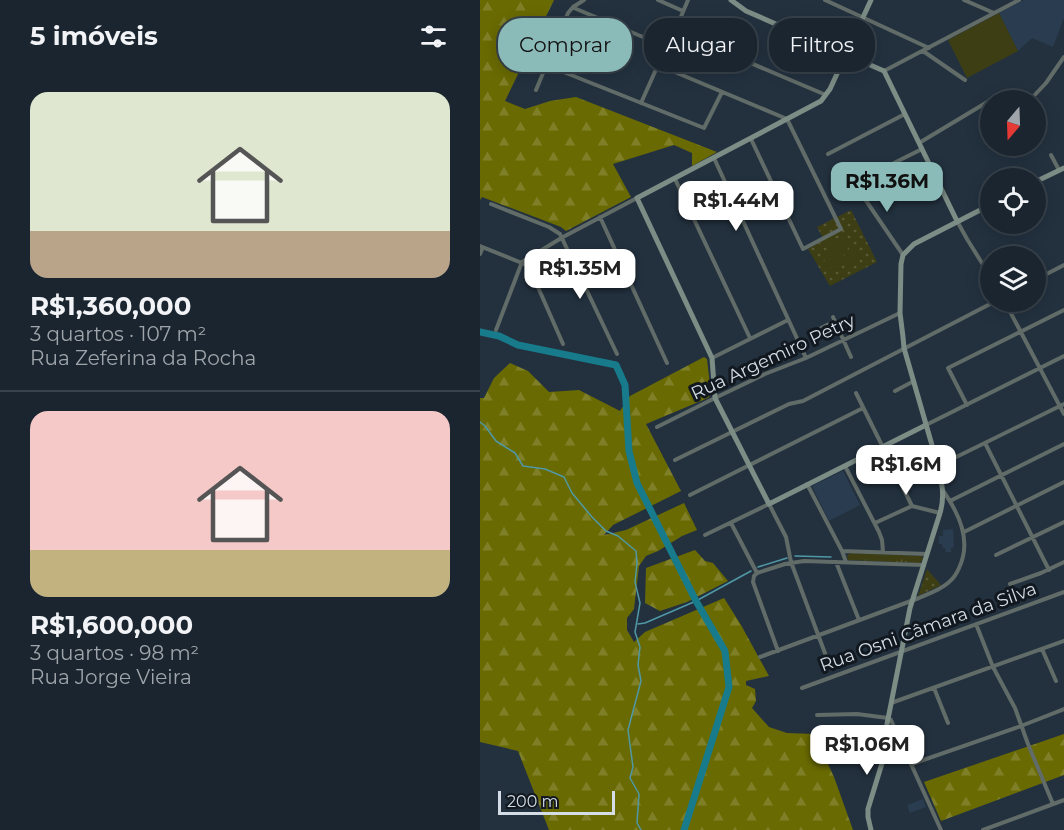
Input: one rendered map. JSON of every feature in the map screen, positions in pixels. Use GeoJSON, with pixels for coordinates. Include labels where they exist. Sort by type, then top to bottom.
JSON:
{"type":"FeatureCollection","features":[{"type":"Feature","properties":{"kind":"street"},"geometry":{"type":"LineString","coordinates":[[566,18],[573,7],[584,0]]}},
{"type":"Feature","properties":{"kind":"street"},"geometry":{"type":"LineString","coordinates":[[657,0],[683,11]]}},
{"type":"Feature","properties":{"kind":"street"},"geometry":{"type":"LineString","coordinates":[[688,0],[675,31],[826,95]]}},
{"type":"Feature","properties":{"kind":"street"},"geometry":{"type":"LineString","coordinates":[[731,0],[746,11],[769,21]]}},
{"type":"Feature","properties":{"kind":"street"},"geometry":{"type":"LineString","coordinates":[[825,0],[929,48]]}},
{"type":"Feature","properties":{"kind":"street"},"geometry":{"type":"LineString","coordinates":[[863,17],[871,0]]}},
{"type":"Feature","properties":{"kind":"street"},"geometry":{"type":"LineString","coordinates":[[964,0],[994,13]]}},
{"type":"Feature","properties":{"kind":"street"},"geometry":{"type":"LineString","coordinates":[[884,71],[1019,0]]}},
{"type":"Feature","properties":{"kind":"street"},"geometry":{"type":"LineString","coordinates":[[573,7],[644,37]]}},
{"type":"Feature","properties":{"kind":"street"},"geometry":{"type":"LineString","coordinates":[[923,51],[964,80]]}},
{"type":"Feature","properties":{"kind":"street"},"geometry":{"type":"LineString","coordinates":[[1039,90],[1064,57]]}},
{"type":"Feature","properties":{"kind":"street"},"geometry":{"type":"LineString","coordinates":[[641,103],[658,65],[788,119],[841,229],[803,249],[751,139]]}},
{"type":"Feature","properties":{"kind":"street"},"geometry":{"type":"LineString","coordinates":[[875,67],[884,71],[957,221],[980,260]]}},
{"type":"Feature","properties":{"kind":"street"},"geometry":{"type":"LineString","coordinates":[[536,90],[543,72]]}},
{"type":"Feature","properties":{"kind":"street"},"geometry":{"type":"LineString","coordinates":[[564,72],[704,128],[722,92]]}},
{"type":"Feature","properties":{"kind":"street"},"geometry":{"type":"LineString","coordinates":[[496,330],[522,262],[562,237],[814,105],[826,95],[838,72]]}},
{"type":"Feature","properties":{"kind":"street"},"geometry":{"type":"LineString","coordinates":[[903,255],[854,183],[920,146],[980,107]]}},
{"type":"Feature","properties":{"kind":"street"},"geometry":{"type":"LineString","coordinates":[[828,154],[905,114]]}},
{"type":"Feature","properties":{"kind":"street"},"geometry":{"type":"LineString","coordinates":[[1046,176],[1061,169],[1051,154]]}},
{"type":"Feature","properties":{"kind":"street"},"geometry":{"type":"LineString","coordinates":[[714,159],[806,358]]}},
{"type":"Feature","properties":{"kind":"street"},"geometry":{"type":"LineString","coordinates":[[675,179],[750,338]]}},
{"type":"Feature","properties":{"kind":"street"},"geometry":{"type":"LineString","coordinates":[[637,198],[712,358],[715,398],[786,537],[791,562],[826,656]]}},
{"type":"Feature","properties":{"kind":"street"},"geometry":{"type":"LineString","coordinates":[[491,204],[558,232],[617,354]]}},
{"type":"Feature","properties":{"kind":"street"},"geometry":{"type":"LineString","coordinates":[[871,830],[868,809],[883,760],[888,718],[912,601],[944,502],[938,466],[904,348],[900,313],[900,269],[903,255],[914,244],[980,210]]}},
{"type":"Feature","properties":{"kind":"street"},"geometry":{"type":"LineString","coordinates":[[600,217],[668,363]]}},
{"type":"Feature","properties":{"kind":"street"},"geometry":{"type":"LineString","coordinates":[[480,254],[481,246],[522,262],[530,269],[563,344]]}},
{"type":"Feature","properties":{"kind":"street"},"geometry":{"type":"LineString","coordinates":[[1046,274],[1064,265]]}},
{"type":"Feature","properties":{"kind":"street"},"geometry":{"type":"LineString","coordinates":[[675,460],[789,404],[803,400],[980,309]]}},
{"type":"Feature","properties":{"kind":"street"},"geometry":{"type":"LineString","coordinates":[[967,405],[948,368],[1064,310]]}},
{"type":"Feature","properties":{"kind":"street"},"geometry":{"type":"LineString","coordinates":[[1011,312],[1062,405],[1064,414]]}},
{"type":"Feature","properties":{"kind":"street","name":"Rua Argemiro Petry"},"geometry":{"type":"LineString","coordinates":[[657,427],[765,374],[806,358],[900,313]]}},
{"type":"Feature","properties":{"kind":"street"},"geometry":{"type":"LineString","coordinates":[[821,328],[834,319],[851,357]]}},
{"type":"Feature","properties":{"kind":"street"},"geometry":{"type":"LineString","coordinates":[[712,358],[788,320]]}},
{"type":"Feature","properties":{"kind":"street"},"geometry":{"type":"LineString","coordinates":[[705,535],[1064,356]]}},
{"type":"Feature","properties":{"kind":"street"},"geometry":{"type":"LineString","coordinates":[[895,391],[914,381]]}},
{"type":"Feature","properties":{"kind":"street"},"geometry":{"type":"LineString","coordinates":[[856,393],[912,506]]}},
{"type":"Feature","properties":{"kind":"street"},"geometry":{"type":"LineString","coordinates":[[938,466],[1062,405]]}},
{"type":"Feature","properties":{"kind":"street"},"geometry":{"type":"LineString","coordinates":[[690,495],[863,408]]}},
{"type":"Feature","properties":{"kind":"street"},"geometry":{"type":"LineString","coordinates":[[985,443],[1049,570]]}},
{"type":"Feature","properties":{"kind":"street"},"geometry":{"type":"LineString","coordinates":[[950,501],[1064,444]]}},
{"type":"Feature","properties":{"kind":"street"},"geometry":{"type":"LineString","coordinates":[[845,466],[875,523],[882,540],[883,552]]}},
{"type":"Feature","properties":{"kind":"street"},"geometry":{"type":"LineString","coordinates":[[964,532],[1064,482]]}},
{"type":"Feature","properties":{"kind":"street"},"geometry":{"type":"LineString","coordinates":[[807,484],[846,562]]}},
{"type":"Feature","properties":{"kind":"street"},"geometry":{"type":"LineString","coordinates":[[760,657],[944,587],[953,578],[964,555],[964,532],[944,492]]}},
{"type":"Feature","properties":{"kind":"street"},"geometry":{"type":"LineString","coordinates":[[875,523],[912,506],[940,513]]}},
{"type":"Feature","properties":{"kind":"street"},"geometry":{"type":"LineString","coordinates":[[731,522],[757,573]]}},
{"type":"Feature","properties":{"kind":"street"},"geometry":{"type":"LineString","coordinates":[[996,555],[1064,522]]}},
{"type":"Feature","properties":{"kind":"street"},"geometry":{"type":"LineString","coordinates":[[842,551],[928,554]]}},
{"type":"Feature","properties":{"kind":"street"},"geometry":{"type":"LineString","coordinates":[[778,651],[753,579],[757,573],[791,562],[804,561],[924,565]]}},
{"type":"Feature","properties":{"kind":"street"},"geometry":{"type":"LineString","coordinates":[[836,562],[859,620]]}},
{"type":"Feature","properties":{"kind":"street"},"geometry":{"type":"LineString","coordinates":[[1010,584],[1064,562]]}},
{"type":"Feature","properties":{"kind":"street","name":"Rua Osni Câmara da Silva"},"geometry":{"type":"LineString","coordinates":[[802,688],[1064,592]]}},
{"type":"Feature","properties":{"kind":"street"},"geometry":{"type":"LineString","coordinates":[[976,624],[993,667],[1012,702],[1053,804]]}},
{"type":"Feature","properties":{"kind":"street"},"geometry":{"type":"LineString","coordinates":[[891,703],[1064,641]]}},
{"type":"Feature","properties":{"kind":"street"},"geometry":{"type":"LineString","coordinates":[[1042,649],[1056,681]]}},
{"type":"Feature","properties":{"kind":"street"},"geometry":{"type":"LineString","coordinates":[[934,688],[948,723]]}},
{"type":"Feature","properties":{"kind":"street"},"geometry":{"type":"LineString","coordinates":[[912,764],[1064,709]]}},
{"type":"Feature","properties":{"kind":"street"},"geometry":{"type":"LineString","coordinates":[[817,715],[857,714],[888,718],[912,764],[941,830]]}},
{"type":"Feature","properties":{"kind":"street"},"geometry":{"type":"LineString","coordinates":[[835,754],[883,760]]}},
{"type":"Feature","properties":{"kind":"street"},"geometry":{"type":"LineString","coordinates":[[984,830],[1064,800]]}},
{"type":"Feature","properties":{"kind":"shaded area"},"geometry":{"type":"Polygon","coordinates":[[[1024,0],[1064,0],[1064,18],[1053,47],[1032,38],[1018,51],[999,13],[1024,0]]]}},
{"type":"Feature","properties":{"kind":"shaded area"},"geometry":{"type":"Polygon","coordinates":[[[843,471],[860,505],[829,521],[812,486],[843,471]]]}},
{"type":"Feature","properties":{"kind":"shaded area"},"geometry":{"type":"Polygon","coordinates":[[[953,529],[954,547],[951,548],[951,552],[946,552],[942,544],[939,544],[939,536],[943,536],[943,530],[953,529]]]}},
{"type":"Feature","properties":{"kind":"shaded area"},"geometry":{"type":"Polygon","coordinates":[[[923,799],[926,807],[910,813],[907,805],[923,799]]]}},
{"type":"Feature","properties":{"kind":"green space"},"geometry":{"type":"Polygon","coordinates":[[[480,0],[554,0],[545,18],[498,18],[498,72],[519,72],[505,101],[525,109],[550,101],[576,97],[717,152],[692,166],[692,153],[674,145],[613,164],[631,197],[566,231],[561,227],[482,197],[480,200],[480,0]]]}},
{"type":"Feature","properties":{"kind":"green space"},"geometry":{"type":"Polygon","coordinates":[[[999,13],[1018,51],[967,78],[948,40],[999,13]]]}},
{"type":"Feature","properties":{"kind":"green space"},"geometry":{"type":"Polygon","coordinates":[[[851,210],[877,262],[830,286],[808,249],[824,240],[817,227],[851,210]]]}},
{"type":"Feature","properties":{"kind":"green space"},"geometry":{"type":"Polygon","coordinates":[[[831,238],[847,242],[840,270],[823,266],[831,238]]]}},
{"type":"Feature","properties":{"kind":"green space"},"geometry":{"type":"Polygon","coordinates":[[[849,248],[858,251],[854,267],[845,265],[849,248]]]}},
{"type":"Feature","properties":{"kind":"green space"},"geometry":{"type":"Polygon","coordinates":[[[704,357],[707,359],[711,394],[708,398],[646,424],[681,491],[613,525],[604,535],[626,530],[684,503],[697,530],[646,556],[639,566],[634,609],[627,618],[627,630],[634,642],[645,632],[724,598],[769,676],[746,681],[746,685],[755,689],[756,701],[752,708],[769,727],[787,733],[814,734],[834,777],[853,830],[549,830],[518,751],[480,742],[480,398],[484,398],[494,378],[510,363],[528,371],[549,392],[579,390],[620,411],[630,396],[704,357]]]}},
{"type":"Feature","properties":{"kind":"green space"},"geometry":{"type":"Polygon","coordinates":[[[695,550],[705,561],[713,563],[728,581],[687,602],[660,611],[645,603],[646,568],[695,550]]]}},
{"type":"Feature","properties":{"kind":"green space"},"geometry":{"type":"Polygon","coordinates":[[[850,553],[922,556],[923,559],[920,563],[848,560],[847,556],[850,553]]]}},
{"type":"Feature","properties":{"kind":"green space"},"geometry":{"type":"Polygon","coordinates":[[[927,569],[941,585],[918,596],[927,569]]]}},
{"type":"Feature","properties":{"kind":"green space"},"geometry":{"type":"Polygon","coordinates":[[[1064,734],[1064,775],[941,821],[924,782],[1064,734]]]}},
{"type":"Feature","properties":{"kind":"waterway"},"geometry":{"type":"LineString","coordinates":[[480,332],[499,336],[518,345],[616,365],[625,385],[629,451],[637,483],[696,601],[725,651],[729,687],[684,830]]}},
{"type":"Feature","properties":{"kind":"waterway"},"geometry":{"type":"LineString","coordinates":[[480,422],[496,441],[515,453],[523,466],[545,469],[564,477],[572,493],[592,517],[606,531],[618,536],[636,551],[635,582],[640,603],[635,632],[640,647],[638,665],[641,681],[628,730],[633,767],[630,778],[639,794],[637,823],[641,830]]}},
{"type":"Feature","properties":{"kind":"waterway"},"geometry":{"type":"LineString","coordinates":[[795,556],[831,557]]}},
{"type":"Feature","properties":{"kind":"waterway"},"geometry":{"type":"LineString","coordinates":[[758,567],[787,558]]}},
{"type":"Feature","properties":{"kind":"waterway"},"geometry":{"type":"LineString","coordinates":[[638,624],[696,601],[751,571]]}}]}
